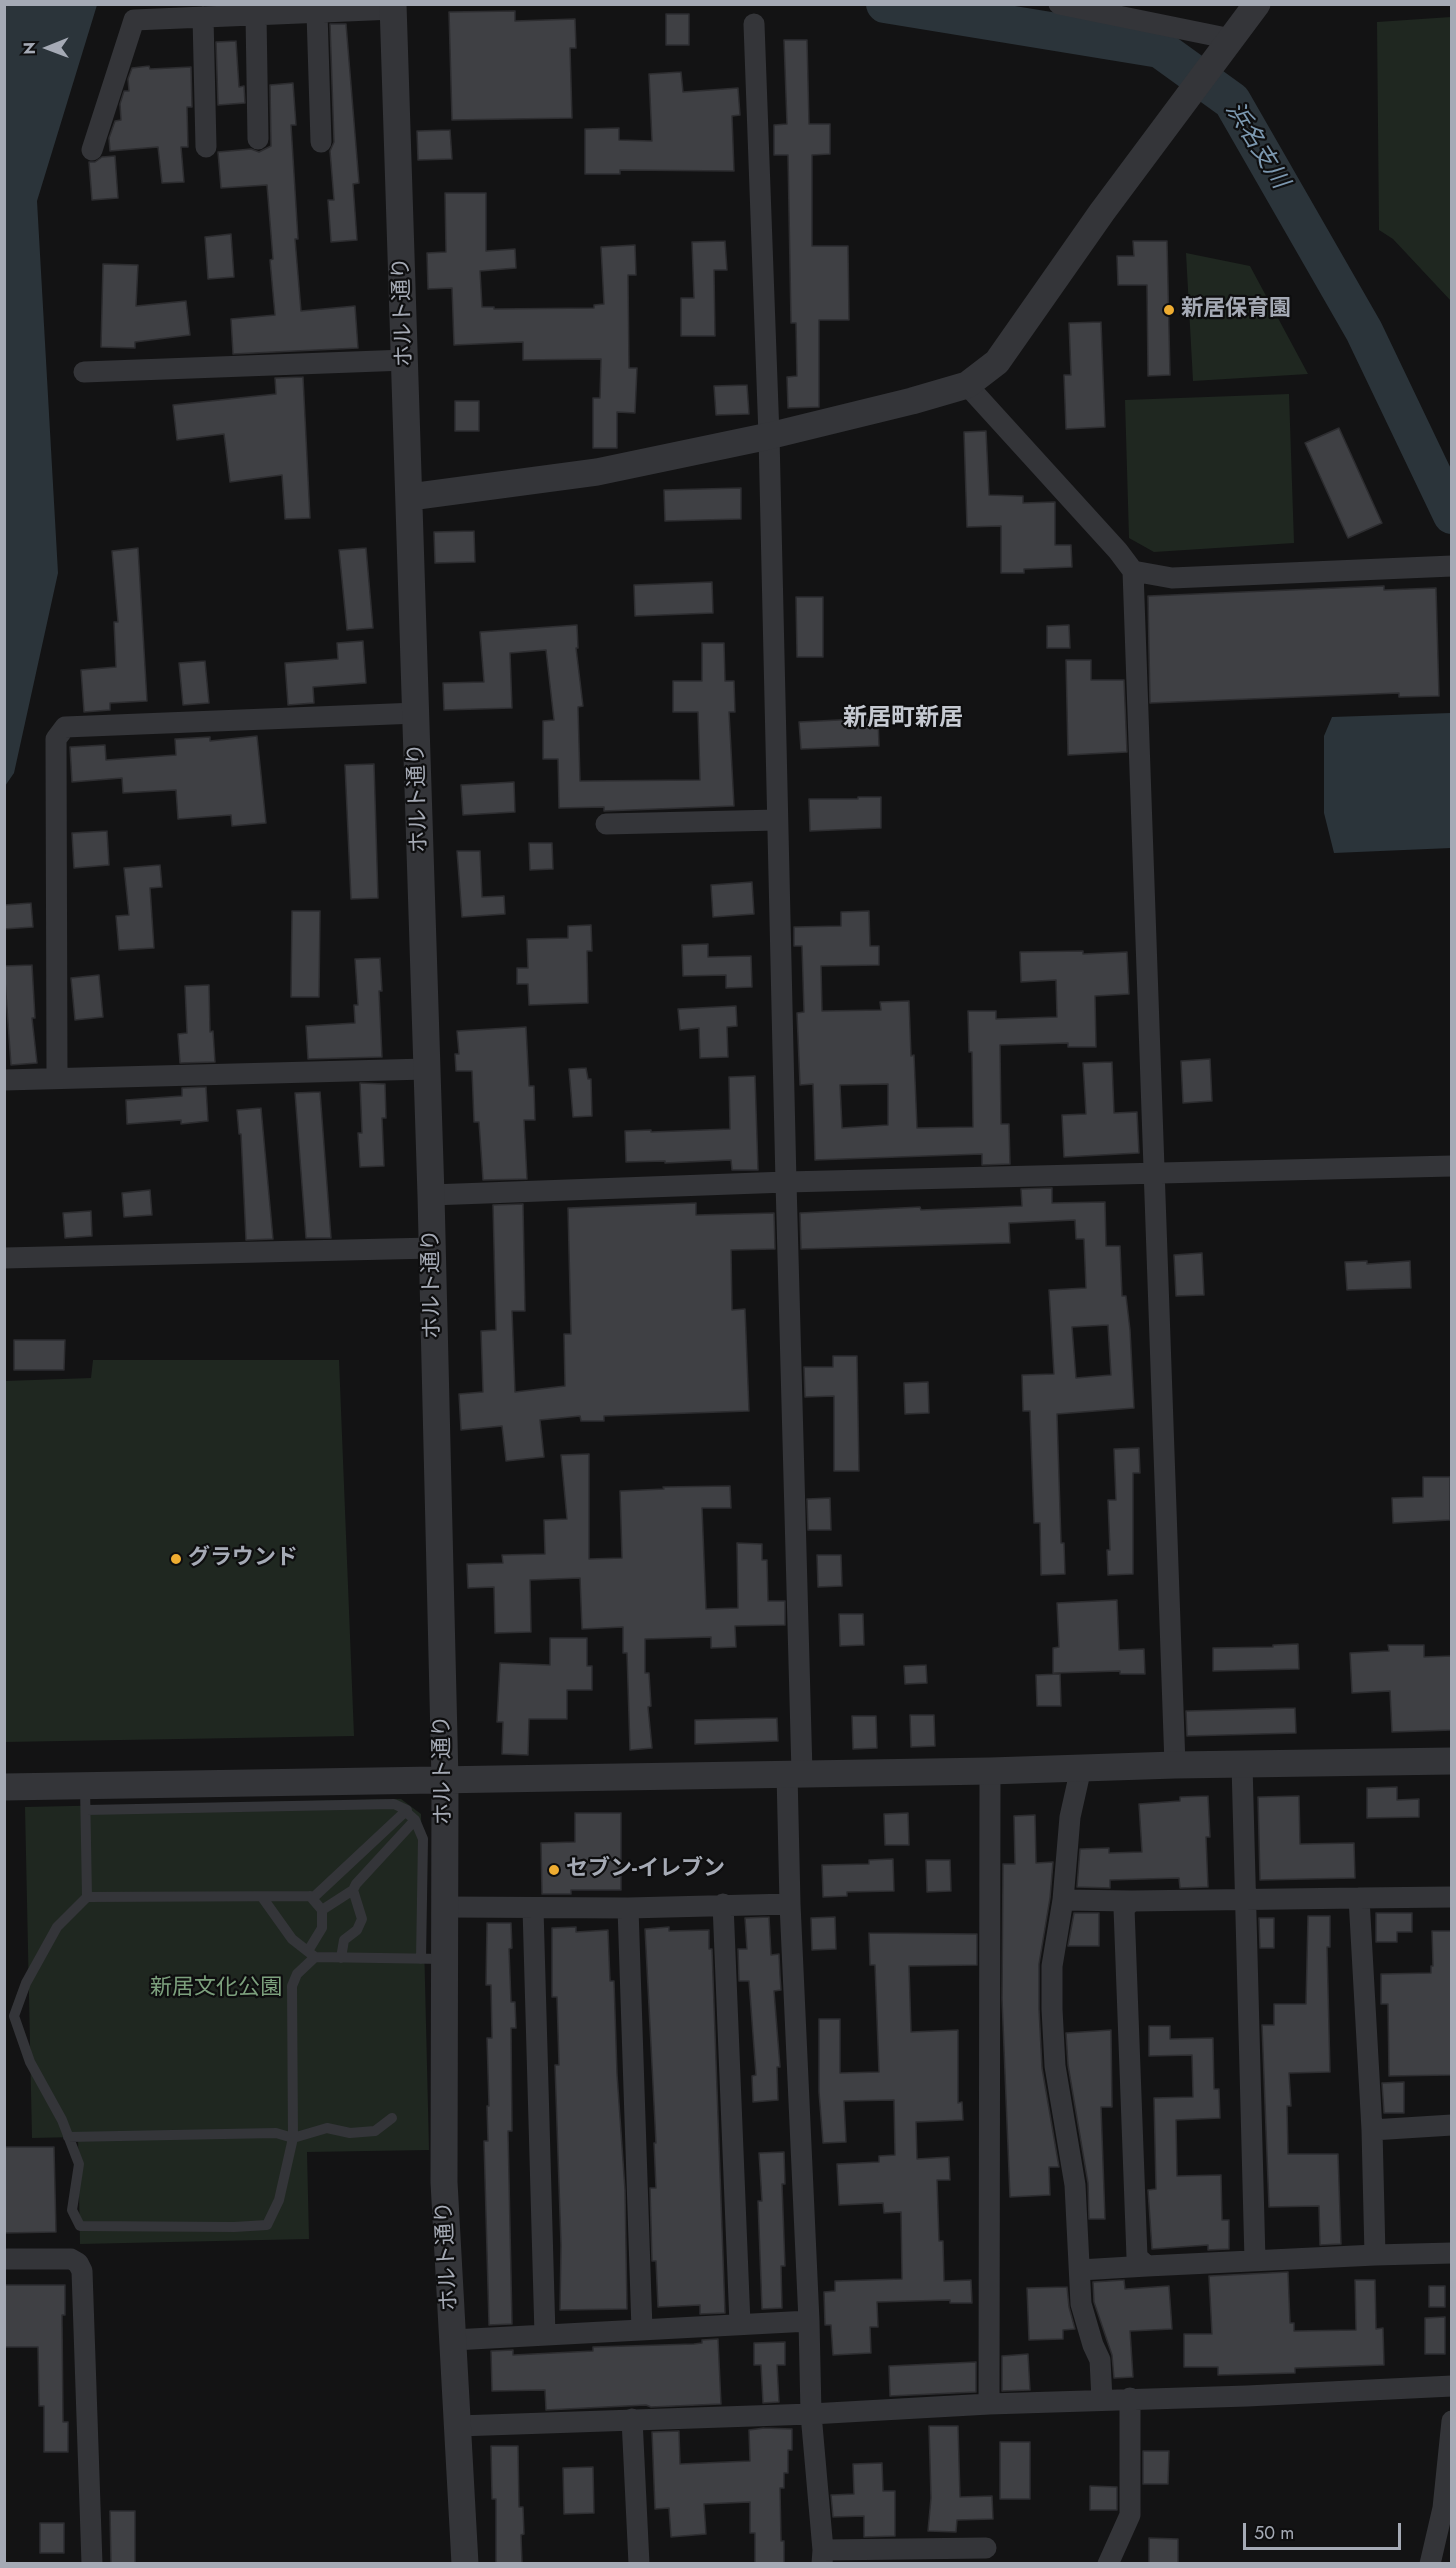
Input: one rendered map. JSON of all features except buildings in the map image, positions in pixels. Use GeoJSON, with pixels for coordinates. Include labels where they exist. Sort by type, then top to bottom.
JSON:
{"type":"FeatureCollection","features":[{"type":"Feature","properties":{"kind":"street"},"geometry":{"type":"LineString","coordinates":[[1059,4],[1231,39]]}},
{"type":"Feature","properties":{"kind":"street"},"geometry":{"type":"LineString","coordinates":[[410,497],[597,472],[769,436],[967,385],[997,362],[1101,212],[1257,4]]}},
{"type":"Feature","properties":{"kind":"street"},"geometry":{"type":"LineString","coordinates":[[92,150],[134,20],[394,7]]}},
{"type":"Feature","properties":{"kind":"street","name":"ホルト通り"},"geometry":{"type":"LineString","coordinates":[[394,7],[431,1195],[445,1780],[446,1907],[433,1959],[465,2564]]}},
{"type":"Feature","properties":{"kind":"street"},"geometry":{"type":"LineString","coordinates":[[317,12],[321,142]]}},
{"type":"Feature","properties":{"kind":"street"},"geometry":{"type":"LineString","coordinates":[[256,15],[258,139]]}},
{"type":"Feature","properties":{"kind":"street"},"geometry":{"type":"LineString","coordinates":[[203,17],[206,147]]}},
{"type":"Feature","properties":{"kind":"street"},"geometry":{"type":"LineString","coordinates":[[754,24],[769,436],[786,1182],[795,1773],[790,1904],[810,2321],[811,2414],[823,2557],[986,2548]]}},
{"type":"Feature","properties":{"kind":"street"},"geometry":{"type":"LineString","coordinates":[[84,372],[406,360]]}},
{"type":"Feature","properties":{"kind":"street"},"geometry":{"type":"LineString","coordinates":[[967,385],[1118,551],[1133,572],[1175,1765]]}},
{"type":"Feature","properties":{"kind":"street"},"geometry":{"type":"LineString","coordinates":[[1133,572],[1172,578],[1450,566]]}},
{"type":"Feature","properties":{"kind":"street"},"geometry":{"type":"LineString","coordinates":[[57,1077],[56,740],[65,727],[417,713]]}},
{"type":"Feature","properties":{"kind":"street"},"geometry":{"type":"LineString","coordinates":[[606,824],[777,820]]}},
{"type":"Feature","properties":{"kind":"street"},"geometry":{"type":"LineString","coordinates":[[4,1080],[426,1070]]}},
{"type":"Feature","properties":{"kind":"street"},"geometry":{"type":"LineString","coordinates":[[431,1195],[786,1182],[1452,1166]]}},
{"type":"Feature","properties":{"kind":"street"},"geometry":{"type":"LineString","coordinates":[[4,1258],[432,1248]]}},
{"type":"Feature","properties":{"kind":"street"},"geometry":{"type":"LineString","coordinates":[[4,1787],[86,1798],[445,1780],[1452,1761]]}},
{"type":"Feature","properties":{"kind":"street"},"geometry":{"type":"LineString","coordinates":[[1242,1764],[1255,2260]]}},
{"type":"Feature","properties":{"kind":"street"},"geometry":{"type":"LineString","coordinates":[[1081,1768],[1070,1817],[1063,1900],[1052,1966],[1052,2009],[1055,2066],[1075,2185],[1081,2304],[1093,2345],[1100,2360],[1102,2399]]}},
{"type":"Feature","properties":{"kind":"street"},"geometry":{"type":"LineString","coordinates":[[989,2404],[990,1771]]}},
{"type":"Feature","properties":{"kind":"street"},"geometry":{"type":"LineString","coordinates":[[1063,1900],[1452,1897]]}},
{"type":"Feature","properties":{"kind":"street"},"geometry":{"type":"LineString","coordinates":[[1359,1898],[1372,2130],[1375,2255]]}},
{"type":"Feature","properties":{"kind":"street"},"geometry":{"type":"LineString","coordinates":[[1132,1901],[1125,1908],[1137,2257],[1147,2266]]}},
{"type":"Feature","properties":{"kind":"street"},"geometry":{"type":"LineString","coordinates":[[723,1904],[740,2324]]}},
{"type":"Feature","properties":{"kind":"street"},"geometry":{"type":"LineString","coordinates":[[446,1907],[628,1908],[790,1904]]}},
{"type":"Feature","properties":{"kind":"street"},"geometry":{"type":"LineString","coordinates":[[533,1908],[545,2335]]}},
{"type":"Feature","properties":{"kind":"street"},"geometry":{"type":"LineString","coordinates":[[628,1908],[642,2330]]}},
{"type":"Feature","properties":{"kind":"street"},"geometry":{"type":"LineString","coordinates":[[1372,2130],[1452,2126]]}},
{"type":"Feature","properties":{"kind":"street"},"geometry":{"type":"LineString","coordinates":[[1080,2270],[1255,2260],[1452,2253]]}},
{"type":"Feature","properties":{"kind":"street"},"geometry":{"type":"LineString","coordinates":[[4,2259],[71,2259],[78,2263],[82,2271],[92,2564]]}},
{"type":"Feature","properties":{"kind":"street"},"geometry":{"type":"LineString","coordinates":[[453,2340],[810,2321]]}},
{"type":"Feature","properties":{"kind":"street"},"geometry":{"type":"LineString","coordinates":[[458,2426],[811,2414],[1102,2399],[1247,2396],[1452,2386]]}},
{"type":"Feature","properties":{"kind":"street"},"geometry":{"type":"LineString","coordinates":[[1108,2564],[1130,2516],[1130,2398]]}},
{"type":"Feature","properties":{"kind":"street"},"geometry":{"type":"LineString","coordinates":[[632,2419],[639,2564]]}},
{"type":"Feature","properties":{"kind":"street"},"geometry":{"type":"LineString","coordinates":[[1430,2564],[1443,2508],[1452,2421]]}},
{"type":"Feature","properties":{"kind":"lane"},"geometry":{"type":"LineString","coordinates":[[87,1897],[86,1798],[394,1804],[415,1820],[423,1839],[433,1959],[341,1958],[312,1954],[292,1939],[262,1897]]}},
{"type":"Feature","properties":{"kind":"lane"},"geometry":{"type":"LineString","coordinates":[[310,1896],[322,1910],[322,1928],[312,1954],[297,1974],[292,1986],[293,2138],[279,2200],[267,2225],[80,2226],[72,2211],[79,2164],[62,2120],[30,2062],[14,2016],[26,1983],[57,1927],[87,1897],[262,1897],[310,1896],[315,1896],[405,1811]]}},
{"type":"Feature","properties":{"kind":"lane"},"geometry":{"type":"LineString","coordinates":[[322,1910],[353,1890],[415,1820]]}},
{"type":"Feature","properties":{"kind":"lane"},"geometry":{"type":"LineString","coordinates":[[341,1958],[344,1940],[357,1930],[362,1919],[353,1890]]}},
{"type":"Feature","properties":{"kind":"lane"},"geometry":{"type":"LineString","coordinates":[[68,2137],[276,2133],[293,2138],[327,2128],[350,2133],[375,2131],[392,2118]]}},
{"type":"Feature","properties":{"kind":"green space"},"geometry":{"type":"Polygon","coordinates":[[[1452,17],[1451,301],[1393,239],[1379,230],[1377,22],[1452,17]]]}},
{"type":"Feature","properties":{"kind":"green space"},"geometry":{"type":"Polygon","coordinates":[[[1186,253],[1250,266],[1308,374],[1193,381],[1186,253]]]}},
{"type":"Feature","properties":{"kind":"green space"},"geometry":{"type":"Polygon","coordinates":[[[1289,394],[1294,543],[1154,552],[1129,538],[1125,400],[1289,394]]]}},
{"type":"Feature","properties":{"kind":"green space","name":"グラウンド"},"geometry":{"type":"Polygon","coordinates":[[[93,1360],[339,1360],[354,1736],[5,1742],[5,1381],[91,1378],[93,1360]]]}},
{"type":"Feature","properties":{"kind":"green space","name":"新居文化公園"},"geometry":{"type":"Polygon","coordinates":[[[401,1799],[421,1814],[429,2150],[307,2152],[309,2239],[80,2244],[78,2137],[32,2138],[25,1807],[401,1799]]]}},
{"type":"Feature","properties":{"kind":"shaded area"},"geometry":{"type":"Polygon","coordinates":[[[5,4],[97,5],[37,201],[58,573],[14,773],[5,786],[5,4]]]}},
{"type":"Feature","properties":{"kind":"shaded area"},"geometry":{"type":"Polygon","coordinates":[[[1451,713],[1451,848],[1334,853],[1324,813],[1324,736],[1332,717],[1451,713]]]}},
{"type":"Feature","properties":{"kind":"waterway","name":"浜名支川"},"geometry":{"type":"LineString","coordinates":[[885,4],[1160,49],[1232,101],[1364,331],[1452,515]]}},
{"type":"Feature","properties":{"kind":"place","name":"新居保育園"},"geometry":{"type":"Point","coordinates":[1169,310]}},
{"type":"Feature","properties":{"kind":"place","name":"グラウンド"},"geometry":{"type":"Point","coordinates":[176,1559]}},
{"type":"Feature","properties":{"kind":"place","name":"セブン-イレブン"},"geometry":{"type":"Point","coordinates":[554,1870]}},
{"type":"Feature","properties":{"kind":"district","name":"新居町新居"},"geometry":{"type":"Point","coordinates":[903,719]}}]}
